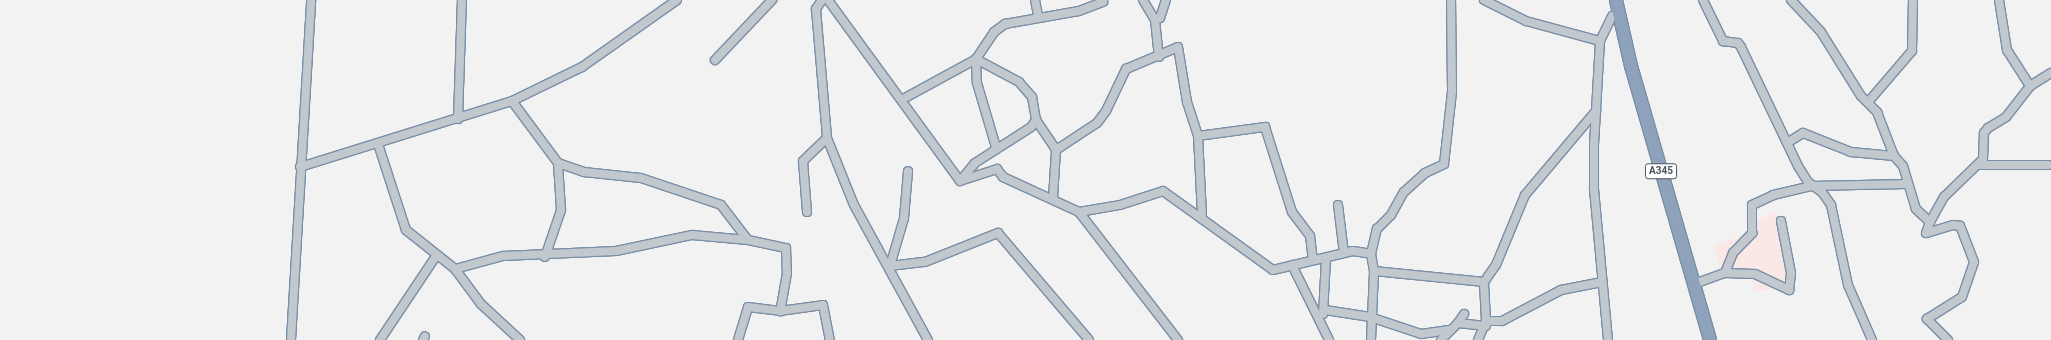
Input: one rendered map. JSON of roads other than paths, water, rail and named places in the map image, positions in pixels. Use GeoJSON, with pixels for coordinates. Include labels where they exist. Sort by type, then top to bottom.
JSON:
{"type":"FeatureCollection","features":[{"type":"Feature","properties":{"kind":"highway","name":"A345"},"geometry":{"type":"LineString","coordinates":[[1610,0],[1612,16],[1702,340]]}},
{"type":"Feature","properties":{"kind":"highway","name":"A345"},"geometry":{"type":"LineString","coordinates":[[1616,0],[1631,66],[1710,340]]}},
{"type":"Feature","properties":{"kind":"street"},"geometry":{"type":"LineString","coordinates":[[291,340],[311,0]]}},
{"type":"Feature","properties":{"kind":"street"},"geometry":{"type":"LineString","coordinates":[[458,119],[462,0]]}},
{"type":"Feature","properties":{"kind":"street"},"geometry":{"type":"LineString","coordinates":[[300,167],[378,144],[512,101],[582,67],[677,0]]}},
{"type":"Feature","properties":{"kind":"street"},"geometry":{"type":"LineString","coordinates":[[715,60],[772,0]]}},
{"type":"Feature","properties":{"kind":"street"},"geometry":{"type":"LineString","coordinates":[[822,0],[816,9],[827,138],[854,204],[880,256],[890,266],[928,340]]}},
{"type":"Feature","properties":{"kind":"street"},"geometry":{"type":"LineString","coordinates":[[828,0],[903,99],[960,181]]}},
{"type":"Feature","properties":{"kind":"street"},"geometry":{"type":"LineString","coordinates":[[1035,0],[1038,16]]}},
{"type":"Feature","properties":{"kind":"street"},"geometry":{"type":"LineString","coordinates":[[1143,0],[1155,20],[1159,57]]}},
{"type":"Feature","properties":{"kind":"street"},"geometry":{"type":"LineString","coordinates":[[1155,20],[1160,18],[1166,0]]}},
{"type":"Feature","properties":{"kind":"street"},"geometry":{"type":"LineString","coordinates":[[1371,340],[1370,317],[1374,271],[1371,254],[1377,229],[1391,215],[1404,192],[1425,173],[1444,164],[1452,91],[1451,0]]}},
{"type":"Feature","properties":{"kind":"street"},"geometry":{"type":"LineString","coordinates":[[1484,0],[1526,21],[1600,41]]}},
{"type":"Feature","properties":{"kind":"street"},"geometry":{"type":"LineString","coordinates":[[1703,0],[1723,41],[1738,43],[1741,47],[1787,143],[1811,186],[1822,192],[1836,218],[1848,285],[1872,340]]}},
{"type":"Feature","properties":{"kind":"street"},"geometry":{"type":"LineString","coordinates":[[1791,0],[1821,32],[1861,96],[1869,101],[1883,124],[1894,156],[1902,166],[1916,209],[1930,222]]}},
{"type":"Feature","properties":{"kind":"street"},"geometry":{"type":"LineString","coordinates":[[1869,101],[1912,51],[1913,0]]}},
{"type":"Feature","properties":{"kind":"street"},"geometry":{"type":"LineString","coordinates":[[1999,0],[2008,50],[2030,86]]}},
{"type":"Feature","properties":{"kind":"street"},"geometry":{"type":"LineString","coordinates":[[903,99],[976,58],[994,32],[1005,24],[1038,16],[1079,11],[1103,2]]}},
{"type":"Feature","properties":{"kind":"street"},"geometry":{"type":"LineString","coordinates":[[1608,340],[1594,188],[1600,41],[1612,16]]}},
{"type":"Feature","properties":{"kind":"street"},"geometry":{"type":"LineString","coordinates":[[1056,150],[1096,123],[1106,111],[1126,69],[1179,48],[1187,102],[1198,136],[1202,216]]}},
{"type":"Feature","properties":{"kind":"street"},"geometry":{"type":"LineString","coordinates":[[976,58],[1019,82],[1032,97],[1036,120],[1056,150],[1053,198]]}},
{"type":"Feature","properties":{"kind":"street"},"geometry":{"type":"LineString","coordinates":[[976,58],[977,83],[996,147]]}},
{"type":"Feature","properties":{"kind":"street"},"geometry":{"type":"LineString","coordinates":[[1948,340],[1927,319],[1962,296],[1974,262],[1960,226],[1953,225],[1926,233],[1930,222],[1944,197],[1979,165],[1984,153],[1984,134],[2006,117],[2030,86],[2051,73]]}},
{"type":"Feature","properties":{"kind":"street"},"geometry":{"type":"LineString","coordinates":[[512,101],[558,163],[561,210],[545,256]]}},
{"type":"Feature","properties":{"kind":"street"},"geometry":{"type":"LineString","coordinates":[[1478,340],[1486,324],[1484,282],[1496,266],[1528,190],[1596,111]]}},
{"type":"Feature","properties":{"kind":"street"},"geometry":{"type":"LineString","coordinates":[[960,181],[996,147],[1032,127],[1036,120]]}},
{"type":"Feature","properties":{"kind":"street"},"geometry":{"type":"LineString","coordinates":[[1198,136],[1266,127],[1292,212],[1310,236],[1313,260]]}},
{"type":"Feature","properties":{"kind":"street"},"geometry":{"type":"LineString","coordinates":[[1787,143],[1803,132],[1851,152],[1894,156]]}},
{"type":"Feature","properties":{"kind":"street"},"geometry":{"type":"LineString","coordinates":[[807,212],[803,161],[827,138]]}},
{"type":"Feature","properties":{"kind":"street"},"geometry":{"type":"LineString","coordinates":[[378,144],[406,230],[455,270],[481,304],[520,340]]}},
{"type":"Feature","properties":{"kind":"street"},"geometry":{"type":"LineString","coordinates":[[558,163],[584,172],[641,178],[721,205],[748,240]]}},
{"type":"Feature","properties":{"kind":"street"},"geometry":{"type":"LineString","coordinates":[[1979,165],[2048,165]]}},
{"type":"Feature","properties":{"kind":"street"},"geometry":{"type":"LineString","coordinates":[[960,181],[997,169],[1003,177],[1053,198],[1079,212],[1178,340]]}},
{"type":"Feature","properties":{"kind":"street"},"geometry":{"type":"LineString","coordinates":[[890,266],[904,218],[908,171]]}},
{"type":"Feature","properties":{"kind":"street"},"geometry":{"type":"LineString","coordinates":[[1725,272],[1733,253],[1752,233],[1752,205],[1773,195],[1811,186],[1907,184]]}},
{"type":"Feature","properties":{"kind":"street"},"geometry":{"type":"LineString","coordinates":[[1079,212],[1120,205],[1160,190],[1202,216],[1273,270],[1344,253],[1371,254]]}},
{"type":"Feature","properties":{"kind":"street"},"geometry":{"type":"LineString","coordinates":[[1338,205],[1344,253]]}},
{"type":"Feature","properties":{"kind":"street"},"geometry":{"type":"LineString","coordinates":[[1694,284],[1725,272],[1755,274],[1789,290],[1791,273],[1781,221]]}},
{"type":"Feature","properties":{"kind":"street"},"geometry":{"type":"LineString","coordinates":[[890,266],[925,262],[998,233],[1089,340]]}},
{"type":"Feature","properties":{"kind":"street"},"geometry":{"type":"LineString","coordinates":[[455,270],[503,256],[545,256],[616,251],[692,235],[748,240],[786,248],[787,273],[780,310]]}},
{"type":"Feature","properties":{"kind":"street"},"geometry":{"type":"LineString","coordinates":[[380,340],[436,256]]}},
{"type":"Feature","properties":{"kind":"street"},"geometry":{"type":"LineString","coordinates":[[1319,319],[1325,310],[1326,258]]}},
{"type":"Feature","properties":{"kind":"street"},"geometry":{"type":"LineString","coordinates":[[1292,265],[1328,340]]}},
{"type":"Feature","properties":{"kind":"street"},"geometry":{"type":"LineString","coordinates":[[1374,271],[1484,282]]}},
{"type":"Feature","properties":{"kind":"street"},"geometry":{"type":"LineString","coordinates":[[1458,323],[1486,324],[1502,321],[1561,290],[1602,282]]}},
{"type":"Feature","properties":{"kind":"street"},"geometry":{"type":"LineString","coordinates":[[738,340],[748,307],[780,310],[823,305],[830,340]]}},
{"type":"Feature","properties":{"kind":"street"},"geometry":{"type":"LineString","coordinates":[[1325,310],[1370,317],[1421,334],[1451,330]]}},
{"type":"Feature","properties":{"kind":"street"},"geometry":{"type":"LineString","coordinates":[[1441,340],[1458,323],[1464,314]]}}]}
